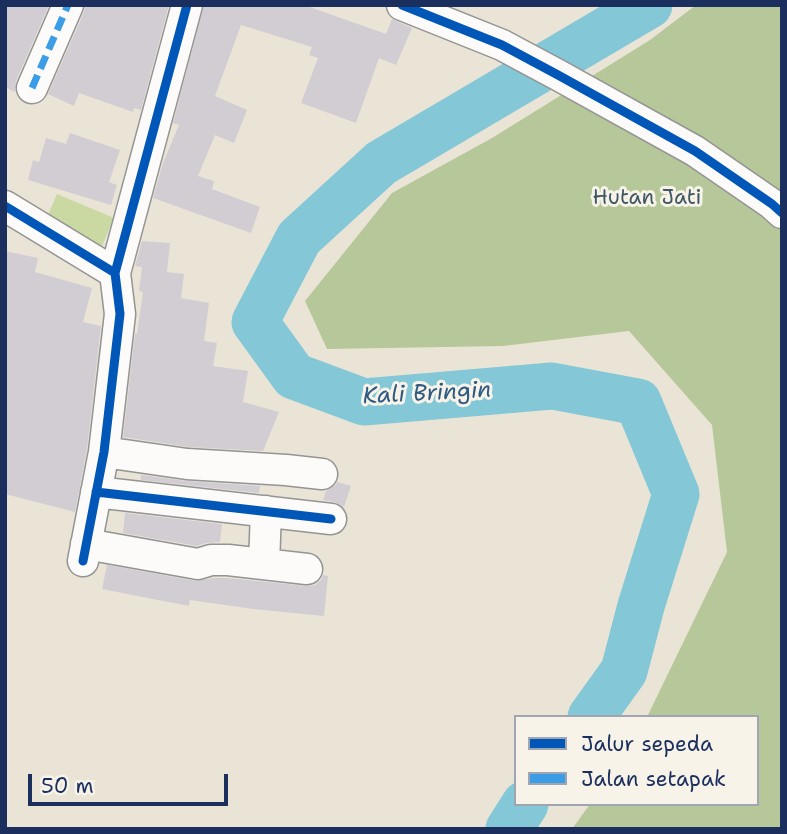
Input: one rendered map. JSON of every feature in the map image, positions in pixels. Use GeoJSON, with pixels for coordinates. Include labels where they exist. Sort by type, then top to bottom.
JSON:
{"type":"FeatureCollection","features":[{"type":"Feature","properties":{"kind":"street"},"geometry":{"type":"LineString","coordinates":[[32,88],[68,5]]}},
{"type":"Feature","properties":{"kind":"street"},"geometry":{"type":"LineString","coordinates":[[187,5],[115,273],[120,314],[104,452],[84,552],[198,564],[228,560],[307,569]]}},
{"type":"Feature","properties":{"kind":"street"},"geometry":{"type":"LineString","coordinates":[[402,5],[502,45],[558,75],[695,151],[782,213]]}},
{"type":"Feature","properties":{"kind":"street"},"geometry":{"type":"LineString","coordinates":[[5,206],[115,273]]}},
{"type":"Feature","properties":{"kind":"street"},"geometry":{"type":"LineString","coordinates":[[104,452],[187,464],[323,474]]}},
{"type":"Feature","properties":{"kind":"street"},"geometry":{"type":"LineString","coordinates":[[96,492],[331,519]]}},
{"type":"Feature","properties":{"kind":"street"},"geometry":{"type":"LineString","coordinates":[[264,564],[266,511]]}},
{"type":"Feature","properties":{"kind":"green space","name":"Hutan Jati"},"geometry":{"type":"Polygon","coordinates":[[[696,5],[782,5],[782,829],[572,829],[589,806],[759,806],[759,715],[648,715],[727,552],[712,425],[629,331],[503,346],[327,349],[305,301],[392,193],[492,138],[650,40],[696,5]]]}},
{"type":"Feature","properties":{"kind":"green space"},"geometry":{"type":"Polygon","coordinates":[[[57,194],[114,218],[102,246],[45,222],[57,194]]]}},
{"type":"Feature","properties":{"kind":"building"},"geometry":{"type":"Polygon","coordinates":[[[5,5],[49,5],[16,81],[15,92],[5,87],[5,5]]]}},
{"type":"Feature","properties":{"kind":"building"},"geometry":{"type":"Polygon","coordinates":[[[85,5],[169,5],[141,110],[134,108],[133,112],[79,93],[74,106],[48,94],[85,5]]]}},
{"type":"Feature","properties":{"kind":"building"},"geometry":{"type":"Polygon","coordinates":[[[204,5],[304,5],[386,34],[392,19],[412,28],[396,65],[379,58],[356,123],[301,103],[318,58],[309,55],[312,47],[241,25],[215,96],[247,110],[234,143],[215,135],[198,176],[214,181],[212,189],[260,207],[251,233],[153,198],[163,163],[179,125],[173,123],[204,5]]]}},
{"type":"Feature","properties":{"kind":"building"},"geometry":{"type":"Polygon","coordinates":[[[70,133],[120,150],[109,182],[117,185],[111,205],[28,180],[33,160],[39,162],[46,138],[66,144],[70,133]]]}},
{"type":"Feature","properties":{"kind":"building"},"geometry":{"type":"Polygon","coordinates":[[[142,241],[170,243],[167,272],[184,274],[181,298],[209,303],[204,341],[217,343],[213,366],[248,371],[243,402],[279,412],[263,451],[189,447],[123,437],[135,334],[143,292],[139,291],[142,267],[135,266],[142,241]]]}},
{"type":"Feature","properties":{"kind":"building"},"geometry":{"type":"Polygon","coordinates":[[[5,251],[38,258],[35,272],[92,288],[83,322],[101,326],[87,449],[75,512],[5,494],[5,251]]]}},
{"type":"Feature","properties":{"kind":"building"},"geometry":{"type":"Polygon","coordinates":[[[141,475],[260,486],[259,493],[141,480],[141,475]]]}},
{"type":"Feature","properties":{"kind":"building"},"geometry":{"type":"Polygon","coordinates":[[[337,482],[351,486],[344,507],[323,500],[326,491],[337,482]]]}},
{"type":"Feature","properties":{"kind":"building"},"geometry":{"type":"Polygon","coordinates":[[[125,513],[222,524],[220,542],[197,546],[123,533],[125,513]]]}},
{"type":"Feature","properties":{"kind":"building"},"geometry":{"type":"Polygon","coordinates":[[[107,565],[196,581],[227,578],[306,586],[315,585],[323,575],[328,576],[324,616],[190,600],[189,606],[102,589],[107,565]]]}},
{"type":"Feature","properties":{"kind":"waterway","name":"Kali Bringin"},"geometry":{"type":"LineString","coordinates":[[592,715],[624,671],[676,494],[638,402],[552,386],[364,402],[294,376],[255,322],[299,238],[381,163],[649,5]]}},
{"type":"Feature","properties":{"kind":"waterway","name":"Kali Bringin"},"geometry":{"type":"LineString","coordinates":[[509,829],[524,806]]}},
{"type":"Feature","properties":{"kind":"marked path"},"geometry":{"type":"LineString","coordinates":[[32,88],[68,5]]}},
{"type":"Feature","properties":{"kind":"cycle path"},"geometry":{"type":"LineString","coordinates":[[115,273],[187,5]]}},
{"type":"Feature","properties":{"kind":"cycle path"},"geometry":{"type":"LineString","coordinates":[[402,5],[502,45],[558,75],[695,151],[782,213]]}},
{"type":"Feature","properties":{"kind":"cycle path"},"geometry":{"type":"LineString","coordinates":[[5,206],[115,273],[120,314],[104,452],[83,561]]}},
{"type":"Feature","properties":{"kind":"cycle path"},"geometry":{"type":"LineString","coordinates":[[96,492],[331,519]]}}]}
